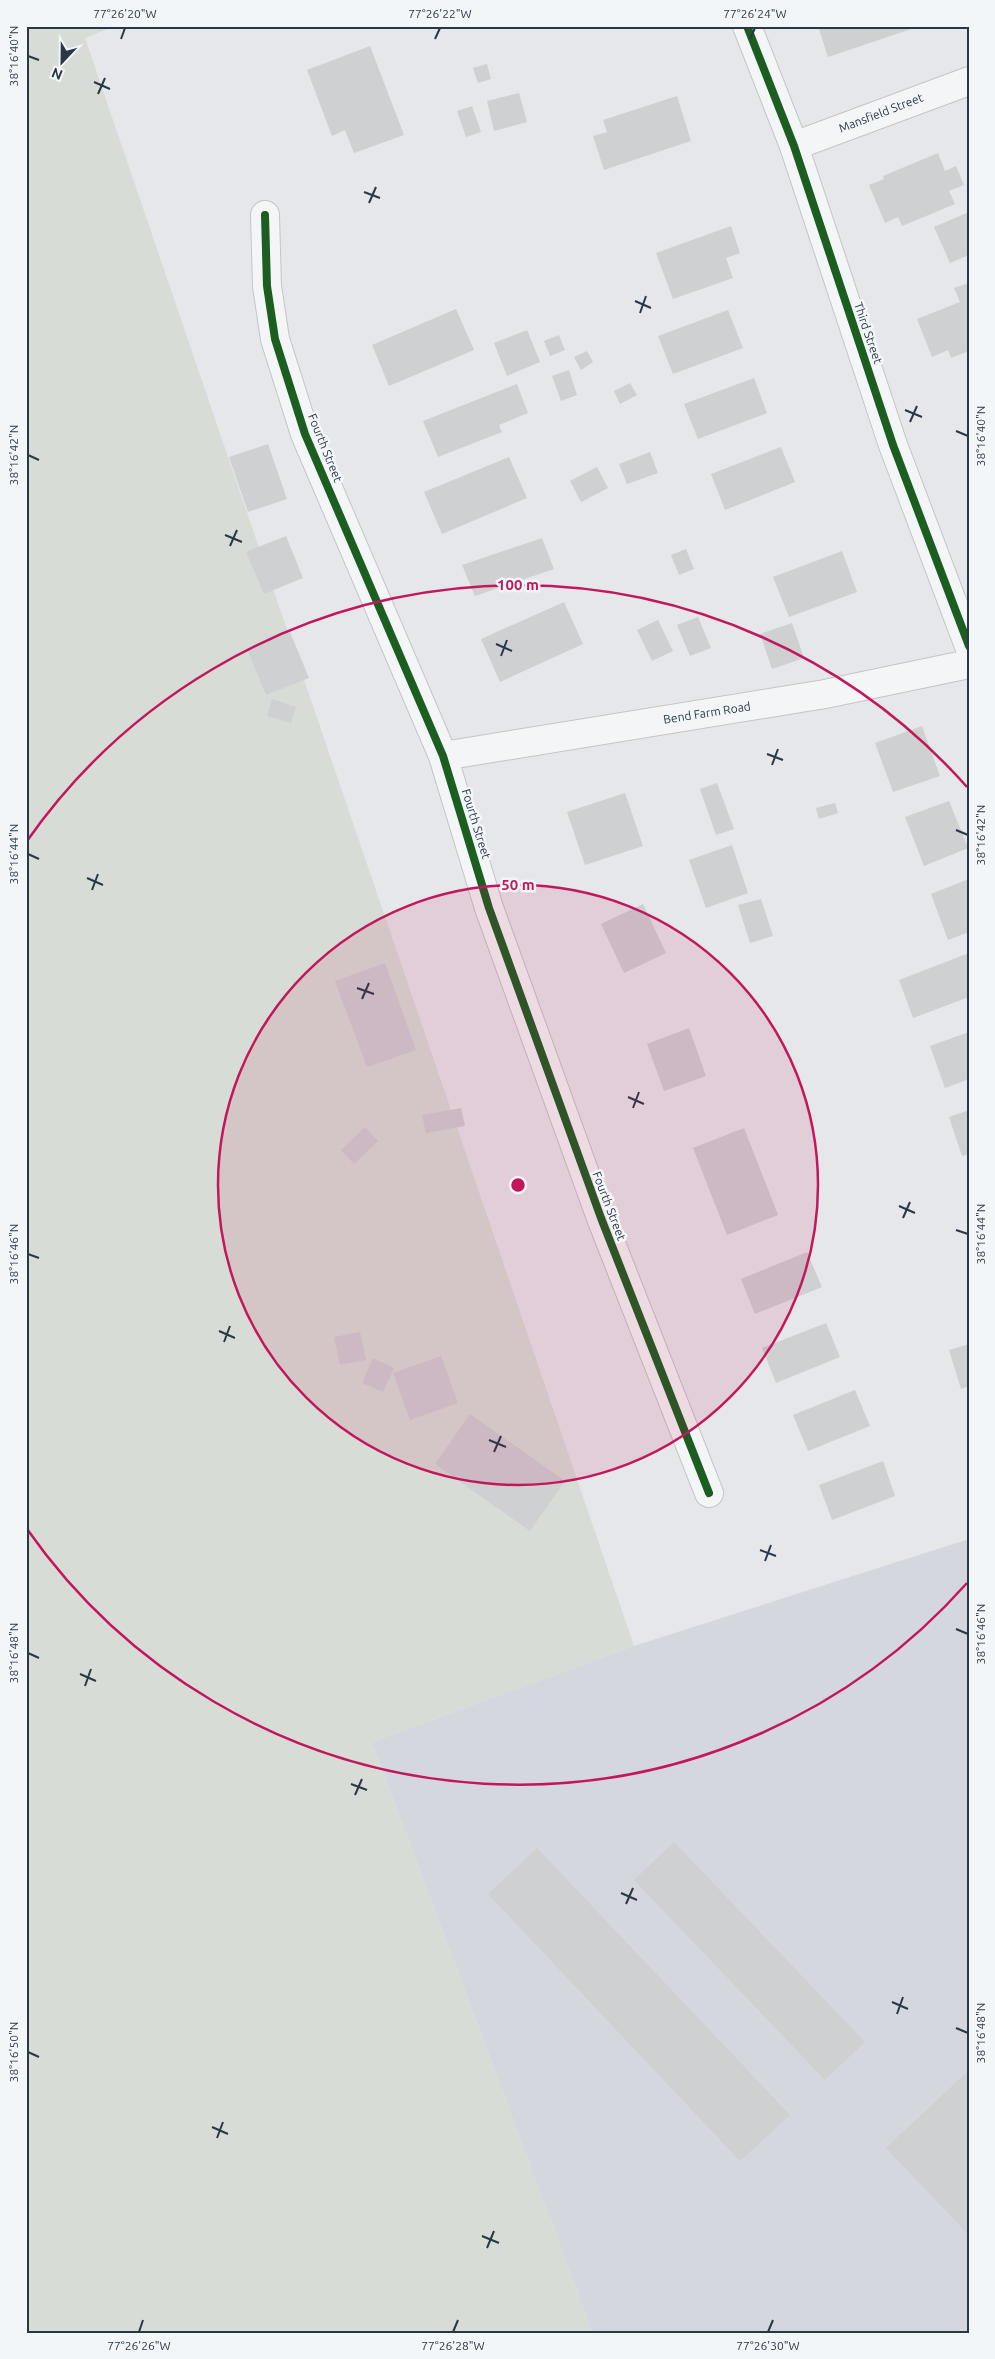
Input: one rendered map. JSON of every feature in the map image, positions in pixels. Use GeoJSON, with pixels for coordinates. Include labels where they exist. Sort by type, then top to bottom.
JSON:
{"type":"FeatureCollection","features":[{"type":"Feature","properties":{"kind":"street","name":"Third Street"},"geometry":{"type":"LineString","coordinates":[[747,26],[794,146],[893,445],[969,646]]}},
{"type":"Feature","properties":{"kind":"street","name":"Mansfield Street"},"geometry":{"type":"LineString","coordinates":[[794,146],[969,81]]}},
{"type":"Feature","properties":{"kind":"street","name":"Fourth Street"},"geometry":{"type":"LineString","coordinates":[[265,215],[267,286],[276,339],[306,434],[444,756],[492,917],[601,1218],[709,1493]]}},
{"type":"Feature","properties":{"kind":"street","name":"Bend Farm Road"},"geometry":{"type":"LineString","coordinates":[[444,756],[826,694],[969,664]]}},
{"type":"Feature","properties":{"kind":"shaded area"},"geometry":{"type":"Polygon","coordinates":[[[26,26],[115,26],[85,38],[634,1646],[372,1742],[593,2333],[26,2333],[26,26]]]}},
{"type":"Feature","properties":{"kind":"shaded area"},"geometry":{"type":"Polygon","coordinates":[[[969,1539],[969,2333],[593,2333],[372,1742],[634,1646],[969,1539]]]}},
{"type":"Feature","properties":{"kind":"building"},"geometry":{"type":"Polygon","coordinates":[[[818,26],[916,26],[917,27],[828,57],[818,26]]]}},
{"type":"Feature","properties":{"kind":"building"},"geometry":{"type":"Polygon","coordinates":[[[370,46],[404,135],[354,153],[345,130],[332,136],[307,70],[370,46]]]}},
{"type":"Feature","properties":{"kind":"building"},"geometry":{"type":"Polygon","coordinates":[[[487,64],[491,79],[478,83],[473,68],[487,64]]]}},
{"type":"Feature","properties":{"kind":"building"},"geometry":{"type":"Polygon","coordinates":[[[519,93],[527,122],[494,131],[487,101],[519,93]]]}},
{"type":"Feature","properties":{"kind":"building"},"geometry":{"type":"Polygon","coordinates":[[[677,96],[691,141],[604,170],[593,136],[607,132],[603,120],[677,96]]]}},
{"type":"Feature","properties":{"kind":"building"},"geometry":{"type":"Polygon","coordinates":[[[472,106],[481,132],[466,137],[457,111],[472,106]]]}},
{"type":"Feature","properties":{"kind":"building"},"geometry":{"type":"Polygon","coordinates":[[[938,153],[945,171],[956,166],[964,185],[949,191],[955,204],[902,226],[898,217],[885,223],[869,185],[884,179],[883,176],[938,153]]]}},
{"type":"Feature","properties":{"kind":"building"},"geometry":{"type":"Polygon","coordinates":[[[969,212],[969,255],[950,263],[934,227],[969,212]]]}},
{"type":"Feature","properties":{"kind":"building"},"geometry":{"type":"Polygon","coordinates":[[[731,226],[740,253],[726,258],[733,278],[673,299],[656,253],[731,226]]]}},
{"type":"Feature","properties":{"kind":"building"},"geometry":{"type":"Polygon","coordinates":[[[969,283],[969,351],[951,358],[948,350],[932,357],[917,319],[960,302],[954,288],[969,283]]]}},
{"type":"Feature","properties":{"kind":"building"},"geometry":{"type":"Polygon","coordinates":[[[456,309],[474,350],[389,386],[372,345],[456,309]]]}},
{"type":"Feature","properties":{"kind":"building"},"geometry":{"type":"Polygon","coordinates":[[[728,310],[743,348],[673,374],[658,336],[728,310]]]}},
{"type":"Feature","properties":{"kind":"building"},"geometry":{"type":"Polygon","coordinates":[[[527,330],[540,362],[507,376],[494,343],[527,330]]]}},
{"type":"Feature","properties":{"kind":"building"},"geometry":{"type":"Polygon","coordinates":[[[559,335],[565,350],[550,356],[544,341],[559,335]]]}},
{"type":"Feature","properties":{"kind":"building"},"geometry":{"type":"Polygon","coordinates":[[[587,351],[593,362],[581,370],[574,357],[587,351]]]}},
{"type":"Feature","properties":{"kind":"building"},"geometry":{"type":"Polygon","coordinates":[[[569,370],[577,395],[561,401],[552,376],[569,370]]]}},
{"type":"Feature","properties":{"kind":"building"},"geometry":{"type":"Polygon","coordinates":[[[754,378],[767,413],[698,439],[684,404],[754,378]]]}},
{"type":"Feature","properties":{"kind":"building"},"geometry":{"type":"Polygon","coordinates":[[[630,383],[637,395],[620,404],[614,391],[630,383]]]}},
{"type":"Feature","properties":{"kind":"building"},"geometry":{"type":"Polygon","coordinates":[[[517,384],[528,413],[499,425],[502,432],[438,457],[423,421],[517,384]]]}},
{"type":"Feature","properties":{"kind":"building"},"geometry":{"type":"Polygon","coordinates":[[[268,444],[287,499],[248,512],[229,457],[268,444]]]}},
{"type":"Feature","properties":{"kind":"building"},"geometry":{"type":"Polygon","coordinates":[[[781,447],[795,482],[725,510],[711,474],[781,447]]]}},
{"type":"Feature","properties":{"kind":"building"},"geometry":{"type":"Polygon","coordinates":[[[650,452],[658,473],[627,484],[619,464],[650,452]]]}},
{"type":"Feature","properties":{"kind":"building"},"geometry":{"type":"Polygon","coordinates":[[[509,457],[527,498],[442,534],[424,492],[509,457]]]}},
{"type":"Feature","properties":{"kind":"building"},"geometry":{"type":"Polygon","coordinates":[[[597,467],[608,488],[581,502],[570,481],[597,467]]]}},
{"type":"Feature","properties":{"kind":"building"},"geometry":{"type":"Polygon","coordinates":[[[286,536],[303,578],[264,594],[246,552],[286,536]]]}},
{"type":"Feature","properties":{"kind":"building"},"geometry":{"type":"Polygon","coordinates":[[[542,538],[554,569],[475,596],[462,565],[542,538]]]}},
{"type":"Feature","properties":{"kind":"building"},"geometry":{"type":"Polygon","coordinates":[[[686,549],[694,569],[679,575],[671,555],[686,549]]]}},
{"type":"Feature","properties":{"kind":"building"},"geometry":{"type":"Polygon","coordinates":[[[842,551],[857,592],[789,617],[773,577],[842,551]]]}},
{"type":"Feature","properties":{"kind":"building"},"geometry":{"type":"Polygon","coordinates":[[[564,602],[583,644],[500,682],[481,639],[564,602]]]}},
{"type":"Feature","properties":{"kind":"building"},"geometry":{"type":"Polygon","coordinates":[[[698,617],[711,648],[690,656],[677,625],[698,617]]]}},
{"type":"Feature","properties":{"kind":"building"},"geometry":{"type":"Polygon","coordinates":[[[658,620],[673,651],[652,661],[637,630],[658,620]]]}},
{"type":"Feature","properties":{"kind":"building"},"geometry":{"type":"Polygon","coordinates":[[[792,623],[804,658],[772,669],[760,634],[792,623]]]}},
{"type":"Feature","properties":{"kind":"building"},"geometry":{"type":"Polygon","coordinates":[[[290,632],[309,678],[266,695],[247,649],[290,632]]]}},
{"type":"Feature","properties":{"kind":"building"},"geometry":{"type":"Polygon","coordinates":[[[272,699],[296,707],[291,723],[267,716],[272,699]]]}},
{"type":"Feature","properties":{"kind":"building"},"geometry":{"type":"Polygon","coordinates":[[[922,726],[940,776],[893,792],[875,743],[922,726]]]}},
{"type":"Feature","properties":{"kind":"building"},"geometry":{"type":"Polygon","coordinates":[[[717,783],[734,829],[716,835],[700,789],[717,783]]]}},
{"type":"Feature","properties":{"kind":"building"},"geometry":{"type":"Polygon","coordinates":[[[625,793],[643,846],[585,865],[567,812],[625,793]]]}},
{"type":"Feature","properties":{"kind":"building"},"geometry":{"type":"Polygon","coordinates":[[[949,801],[968,848],[924,866],[905,817],[949,801]]]}},
{"type":"Feature","properties":{"kind":"building"},"geometry":{"type":"Polygon","coordinates":[[[835,803],[838,813],[819,819],[816,808],[835,803]]]}},
{"type":"Feature","properties":{"kind":"building"},"geometry":{"type":"Polygon","coordinates":[[[732,845],[748,893],[706,908],[689,860],[732,845]]]}},
{"type":"Feature","properties":{"kind":"building"},"geometry":{"type":"Polygon","coordinates":[[[969,879],[969,932],[948,940],[931,894],[969,879]]]}},
{"type":"Feature","properties":{"kind":"building"},"geometry":{"type":"Polygon","coordinates":[[[761,899],[773,936],[750,943],[738,905],[761,899]]]}},
{"type":"Feature","properties":{"kind":"building"},"geometry":{"type":"Polygon","coordinates":[[[643,904],[666,953],[624,973],[601,924],[643,904]]]}},
{"type":"Feature","properties":{"kind":"building"},"geometry":{"type":"Polygon","coordinates":[[[969,953],[969,997],[913,1018],[899,980],[969,953]]]}},
{"type":"Feature","properties":{"kind":"building"},"geometry":{"type":"Polygon","coordinates":[[[385,963],[416,1050],[367,1067],[335,981],[385,963]]]}},
{"type":"Feature","properties":{"kind":"building"},"geometry":{"type":"Polygon","coordinates":[[[689,1028],[706,1076],[664,1091],[647,1044],[689,1028]]]}},
{"type":"Feature","properties":{"kind":"building"},"geometry":{"type":"Polygon","coordinates":[[[969,1032],[969,1079],[945,1088],[930,1046],[969,1032]]]}},
{"type":"Feature","properties":{"kind":"building"},"geometry":{"type":"Polygon","coordinates":[[[461,1108],[465,1126],[426,1133],[422,1115],[461,1108]]]}},
{"type":"Feature","properties":{"kind":"building"},"geometry":{"type":"Polygon","coordinates":[[[969,1110],[969,1154],[962,1156],[949,1117],[969,1110]]]}},
{"type":"Feature","properties":{"kind":"building"},"geometry":{"type":"Polygon","coordinates":[[[365,1127],[378,1141],[354,1164],[341,1150],[365,1127]]]}},
{"type":"Feature","properties":{"kind":"building"},"geometry":{"type":"Polygon","coordinates":[[[744,1128],[778,1215],[727,1235],[693,1148],[744,1128]]]}},
{"type":"Feature","properties":{"kind":"building"},"geometry":{"type":"Polygon","coordinates":[[[807,1252],[822,1287],[755,1314],[741,1279],[807,1252]]]}},
{"type":"Feature","properties":{"kind":"building"},"geometry":{"type":"Polygon","coordinates":[[[826,1323],[840,1357],[776,1383],[762,1348],[826,1323]]]}},
{"type":"Feature","properties":{"kind":"building"},"geometry":{"type":"Polygon","coordinates":[[[360,1332],[366,1360],[340,1365],[334,1337],[360,1332]]]}},
{"type":"Feature","properties":{"kind":"building"},"geometry":{"type":"Polygon","coordinates":[[[969,1344],[969,1386],[961,1389],[949,1350],[969,1344]]]}},
{"type":"Feature","properties":{"kind":"building"},"geometry":{"type":"Polygon","coordinates":[[[441,1356],[458,1403],[410,1420],[393,1373],[441,1356]]]}},
{"type":"Feature","properties":{"kind":"building"},"geometry":{"type":"Polygon","coordinates":[[[373,1358],[394,1368],[383,1392],[362,1383],[373,1358]]]}},
{"type":"Feature","properties":{"kind":"building"},"geometry":{"type":"Polygon","coordinates":[[[855,1390],[870,1426],[808,1451],[793,1415],[855,1390]]]}},
{"type":"Feature","properties":{"kind":"building"},"geometry":{"type":"Polygon","coordinates":[[[470,1414],[565,1481],[530,1531],[435,1464],[470,1414]]]}},
{"type":"Feature","properties":{"kind":"building"},"geometry":{"type":"Polygon","coordinates":[[[883,1461],[895,1496],[832,1520],[819,1485],[883,1461]]]}},
{"type":"Feature","properties":{"kind":"building"},"geometry":{"type":"Polygon","coordinates":[[[674,1842],[865,2042],[825,2080],[634,1880],[674,1842]]]}},
{"type":"Feature","properties":{"kind":"building"},"geometry":{"type":"Polygon","coordinates":[[[537,1848],[790,2115],[740,2161],[488,1894],[537,1848]]]}},
{"type":"Feature","properties":{"kind":"building"},"geometry":{"type":"Polygon","coordinates":[[[969,2070],[969,2235],[886,2148],[969,2070]]]}},
{"type":"Feature","properties":{"kind":"cycle path"},"geometry":{"type":"LineString","coordinates":[[747,26],[794,146],[893,445],[969,646]]}},
{"type":"Feature","properties":{"kind":"cycle path"},"geometry":{"type":"LineString","coordinates":[[265,215],[267,286],[275,339],[305,434],[443,756],[489,908],[601,1218],[709,1493]]}}]}
